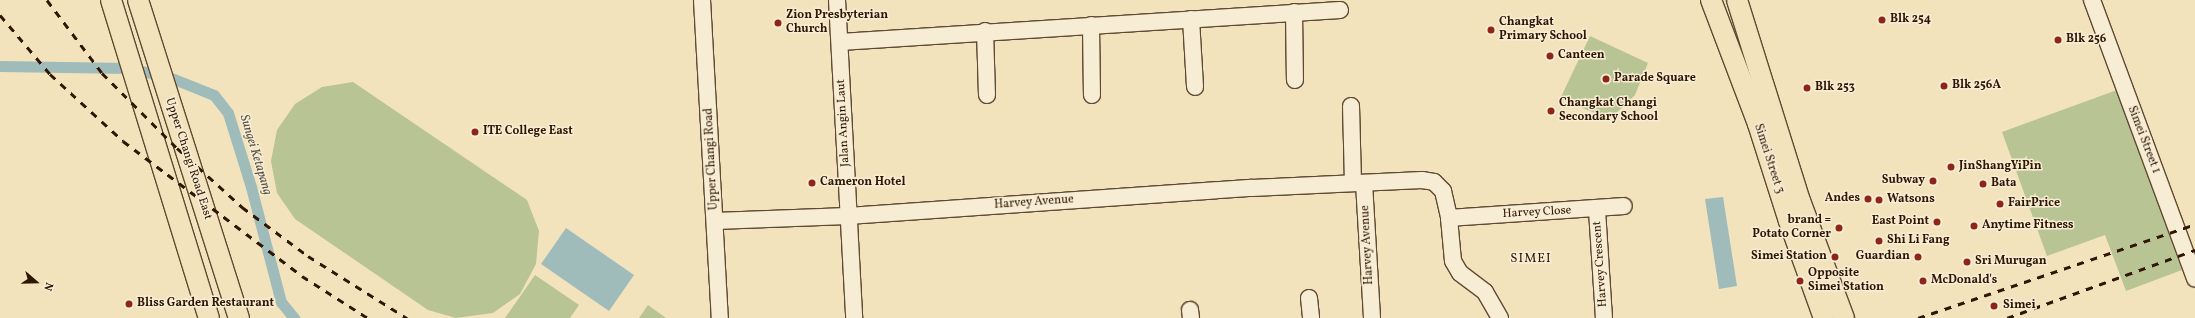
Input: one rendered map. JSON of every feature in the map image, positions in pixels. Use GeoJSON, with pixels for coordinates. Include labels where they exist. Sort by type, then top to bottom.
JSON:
{"type":"FeatureCollection","features":[{"type":"Feature","properties":{"kind":"main road","name":"Upper Changi Road East"},"geometry":{"type":"LineString","coordinates":[[138,0],[154,58],[239,318]]}},
{"type":"Feature","properties":{"kind":"main road","name":"Simei Street 3"},"geometry":{"type":"LineString","coordinates":[[1738,0],[1798,195],[1844,318]]}},
{"type":"Feature","properties":{"kind":"main road","name":"Upper Changi Road East"},"geometry":{"type":"LineString","coordinates":[[110,3],[131,61],[209,318]]}},
{"type":"Feature","properties":{"kind":"main road","name":"Simei Street 3"},"geometry":{"type":"LineString","coordinates":[[1713,3],[1758,124],[1788,221],[1824,318]]}},
{"type":"Feature","properties":{"kind":"street","name":"Upper Changi Road"},"geometry":{"type":"LineString","coordinates":[[702,0],[729,318]]}},
{"type":"Feature","properties":{"kind":"street","name":"Upper Changi Road"},"geometry":{"type":"LineString","coordinates":[[712,0],[720,221],[720,318]]}},
{"type":"Feature","properties":{"kind":"street","name":"Jalan Angin Laut"},"geometry":{"type":"LineString","coordinates":[[837,0],[854,318]]}},
{"type":"Feature","properties":{"kind":"street"},"geometry":{"type":"LineString","coordinates":[[1713,3],[1738,0]]}},
{"type":"Feature","properties":{"kind":"street","name":"Simei Street 1"},"geometry":{"type":"LineString","coordinates":[[2092,0],[2195,279]]}},
{"type":"Feature","properties":{"kind":"street","name":"Simei Street 1"},"geometry":{"type":"LineString","coordinates":[[2102,0],[2195,254]]}},
{"type":"Feature","properties":{"kind":"street"},"geometry":{"type":"LineString","coordinates":[[840,42],[985,31],[1192,19],[1256,7],[1294,12],[1340,10]]}},
{"type":"Feature","properties":{"kind":"street"},"geometry":{"type":"LineString","coordinates":[[1294,12],[1295,80]]}},
{"type":"Feature","properties":{"kind":"street"},"geometry":{"type":"LineString","coordinates":[[1192,19],[1195,87]]}},
{"type":"Feature","properties":{"kind":"street"},"geometry":{"type":"LineString","coordinates":[[1091,25],[1092,96]]}},
{"type":"Feature","properties":{"kind":"street"},"geometry":{"type":"LineString","coordinates":[[985,31],[987,95]]}},
{"type":"Feature","properties":{"kind":"street","name":"Harvey Avenue"},"geometry":{"type":"LineString","coordinates":[[1351,106],[1372,318]]}},
{"type":"Feature","properties":{"kind":"street"},"geometry":{"type":"LineString","coordinates":[[1359,182],[1422,180],[1434,182],[1443,191],[1449,218],[1452,261],[1460,273],[1485,292],[1500,318]]}},
{"type":"Feature","properties":{"kind":"street","name":"Harvey Avenue"},"geometry":{"type":"LineString","coordinates":[[720,221],[848,216],[1359,182]]}},
{"type":"Feature","properties":{"kind":"street","name":"Harvey Close"},"geometry":{"type":"LineString","coordinates":[[1449,218],[1597,210],[1624,206]]}},
{"type":"Feature","properties":{"kind":"street","name":"Harvey Crescent"},"geometry":{"type":"LineString","coordinates":[[1597,210],[1604,318]]}},
{"type":"Feature","properties":{"kind":"street"},"geometry":{"type":"LineString","coordinates":[[1309,298],[1311,318]]}},
{"type":"Feature","properties":{"kind":"green space","name":"Parade Square"},"geometry":{"type":"Polygon","coordinates":[[[1590,36],[1648,63],[1635,95],[1610,119],[1560,99],[1590,36]]]}},
{"type":"Feature","properties":{"kind":"green space"},"geometry":{"type":"Polygon","coordinates":[[[353,82],[527,200],[539,231],[536,264],[520,294],[493,313],[456,318],[428,310],[295,219],[277,193],[271,161],[277,130],[295,104],[322,87],[353,82]]]}},
{"type":"Feature","properties":{"kind":"green space"},"geometry":{"type":"Polygon","coordinates":[[[2117,90],[2182,270],[2126,291],[2105,235],[2047,256],[2002,132],[2117,90]]]}},
{"type":"Feature","properties":{"kind":"green space"},"geometry":{"type":"Polygon","coordinates":[[[535,275],[579,305],[570,318],[505,318],[535,275]]]}},
{"type":"Feature","properties":{"kind":"green space"},"geometry":{"type":"Polygon","coordinates":[[[648,305],[666,318],[639,318],[648,305]]]}},
{"type":"Feature","properties":{"kind":"water"},"geometry":{"type":"Polygon","coordinates":[[[1723,197],[1737,286],[1719,289],[1705,199],[1723,197]]]}},
{"type":"Feature","properties":{"kind":"water"},"geometry":{"type":"Polygon","coordinates":[[[566,228],[634,275],[609,311],[541,264],[566,228]]]}},
{"type":"Feature","properties":{"kind":"waterway","name":"Sungei Ketapang"},"geometry":{"type":"LineString","coordinates":[[0,66],[128,68],[169,77],[214,95],[228,113],[251,187],[281,302],[294,318]]}},
{"type":"Feature","properties":{"kind":"railway"},"geometry":{"type":"LineString","coordinates":[[47,0],[102,73],[177,148],[242,207],[308,256],[407,318]]}},
{"type":"Feature","properties":{"kind":"railway"},"geometry":{"type":"LineString","coordinates":[[0,15],[50,74],[123,141],[302,276],[368,318]]}},
{"type":"Feature","properties":{"kind":"railway"},"geometry":{"type":"LineString","coordinates":[[1918,318],[2195,224]]}},
{"type":"Feature","properties":{"kind":"railway"},"geometry":{"type":"LineString","coordinates":[[2007,318],[2195,250]]}},
{"type":"Feature","properties":{"kind":"place","name":"Blk 254"},"geometry":{"type":"Point","coordinates":[1882,20]}},
{"type":"Feature","properties":{"kind":"place","name":"Zion Presbyterian Church"},"geometry":{"type":"Point","coordinates":[778,23]}},
{"type":"Feature","properties":{"kind":"place","name":"Changkat Primary School"},"geometry":{"type":"Point","coordinates":[1491,30]}},
{"type":"Feature","properties":{"kind":"place","name":"Blk 256"},"geometry":{"type":"Point","coordinates":[2058,40]}},
{"type":"Feature","properties":{"kind":"place","name":"Canteen"},"geometry":{"type":"Point","coordinates":[1550,56]}},
{"type":"Feature","properties":{"kind":"place","name":"Parade Square"},"geometry":{"type":"Point","coordinates":[1606,79]}},
{"type":"Feature","properties":{"kind":"place","name":"Blk 256A"},"geometry":{"type":"Point","coordinates":[1944,86]}},
{"type":"Feature","properties":{"kind":"place","name":"Blk 253"},"geometry":{"type":"Point","coordinates":[1807,88]}},
{"type":"Feature","properties":{"kind":"place","name":"Changkat Changi Secondary School"},"geometry":{"type":"Point","coordinates":[1551,111]}},
{"type":"Feature","properties":{"kind":"place","name":"ITE College East"},"geometry":{"type":"Point","coordinates":[475,132]}},
{"type":"Feature","properties":{"kind":"place","name":"JinShangYiPin"},"geometry":{"type":"Point","coordinates":[1951,167]}},
{"type":"Feature","properties":{"kind":"place","name":"Subway"},"geometry":{"type":"Point","coordinates":[1933,181]}},
{"type":"Feature","properties":{"kind":"place","name":"Cameron Hotel"},"geometry":{"type":"Point","coordinates":[812,183]}},
{"type":"Feature","properties":{"kind":"place","name":"Bata"},"geometry":{"type":"Point","coordinates":[1983,184]}},
{"type":"Feature","properties":{"kind":"place","name":"Andes"},"geometry":{"type":"Point","coordinates":[1868,199]}},
{"type":"Feature","properties":{"kind":"place","name":"Watsons"},"geometry":{"type":"Point","coordinates":[1879,200]}},
{"type":"Feature","properties":{"kind":"place","name":"FairPrice"},"geometry":{"type":"Point","coordinates":[2000,204]}},
{"type":"Feature","properties":{"kind":"place","name":"East Point"},"geometry":{"type":"Point","coordinates":[1937,222]}},
{"type":"Feature","properties":{"kind":"place","name":"Anytime Fitness"},"geometry":{"type":"Point","coordinates":[1974,226]}},
{"type":"Feature","properties":{"kind":"place","name":"brand = Potato Corner"},"geometry":{"type":"Point","coordinates":[1839,228]}},
{"type":"Feature","properties":{"kind":"place","name":"Shi Li Fang"},"geometry":{"type":"Point","coordinates":[1879,241]}},
{"type":"Feature","properties":{"kind":"place","name":"Simei Station"},"geometry":{"type":"Point","coordinates":[1835,257]}},
{"type":"Feature","properties":{"kind":"place","name":"Guardian"},"geometry":{"type":"Point","coordinates":[1918,257]}},
{"type":"Feature","properties":{"kind":"place","name":"Sri Murugan"},"geometry":{"type":"Point","coordinates":[1967,262]}},
{"type":"Feature","properties":{"kind":"place","name":"Opposite Simei Station"},"geometry":{"type":"Point","coordinates":[1800,281]}},
{"type":"Feature","properties":{"kind":"place","name":"McDonald's"},"geometry":{"type":"Point","coordinates":[1923,281]}},
{"type":"Feature","properties":{"kind":"place","name":"Bliss Garden Restaurant"},"geometry":{"type":"Point","coordinates":[129,304]}},
{"type":"Feature","properties":{"kind":"place","name":"Simei"},"geometry":{"type":"Point","coordinates":[1994,306]}},
{"type":"Feature","properties":{"kind":"district","name":"SIMEI"},"geometry":{"type":"Point","coordinates":[1531,259]}}]}
